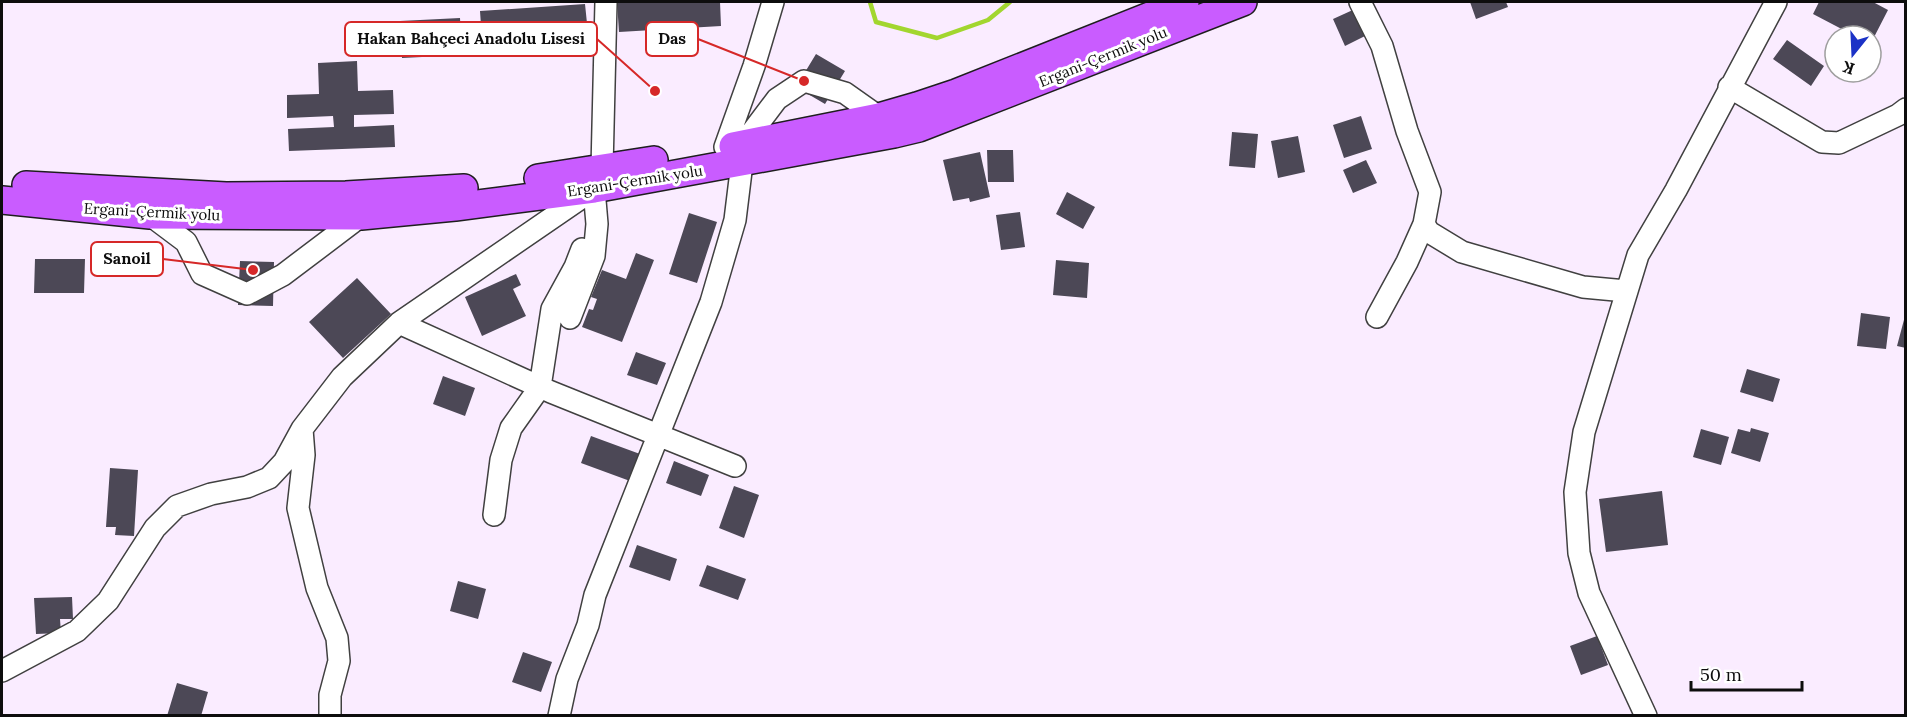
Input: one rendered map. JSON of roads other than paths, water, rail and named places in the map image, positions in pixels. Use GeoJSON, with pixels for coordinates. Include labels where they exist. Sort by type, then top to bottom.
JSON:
{"type":"FeatureCollection","features":[{"type":"Feature","properties":{"kind":"main road","name":"Ergani-Çermik yolu"},"geometry":{"type":"LineString","coordinates":[[2,200],[150,215],[361,216],[456,207],[737,151],[879,117],[956,93],[1185,2]]}},
{"type":"Feature","properties":{"kind":"main road","name":"Ergani-Çermik yolu"},"geometry":{"type":"LineString","coordinates":[[737,151],[919,128],[1243,2]]}},
{"type":"Feature","properties":{"kind":"main road","name":"Ergani-Çermik yolu"},"geometry":{"type":"LineString","coordinates":[[2,184],[226,196],[346,195],[598,178]]}},
{"type":"Feature","properties":{"kind":"street"},"geometry":{"type":"LineString","coordinates":[[570,318],[594,256],[606,2]]}},
{"type":"Feature","properties":{"kind":"street"},"geometry":{"type":"LineString","coordinates":[[559,716],[567,679],[588,625],[595,595],[711,302],[735,220],[737,151],[754,66],[773,2]]}},
{"type":"Feature","properties":{"kind":"street"},"geometry":{"type":"LineString","coordinates":[[1360,2],[1382,46],[1407,131],[1430,192],[1424,224],[1407,262],[1377,317]]}},
{"type":"Feature","properties":{"kind":"street"},"geometry":{"type":"LineString","coordinates":[[1646,716],[1589,593],[1579,553],[1575,492],[1584,432],[1638,255],[1676,190],[1771,3]]}},
{"type":"Feature","properties":{"kind":"street"},"geometry":{"type":"LineString","coordinates":[[737,151],[777,99],[804,81],[845,93],[879,117]]}},
{"type":"Feature","properties":{"kind":"street"},"geometry":{"type":"LineString","coordinates":[[1729,87],[1822,142],[1839,143],[1898,115],[1905,109]]}},
{"type":"Feature","properties":{"kind":"street"},"geometry":{"type":"LineString","coordinates":[[2,671],[77,631],[108,601],[154,528],[177,506],[269,478],[284,462],[302,429],[342,376],[399,323],[598,178]]}},
{"type":"Feature","properties":{"kind":"street"},"geometry":{"type":"LineString","coordinates":[[150,215],[186,242],[202,274],[247,294],[283,275],[361,216]]}},
{"type":"Feature","properties":{"kind":"street"},"geometry":{"type":"LineString","coordinates":[[494,515],[501,460],[511,428],[540,387],[552,309],[575,267],[589,229],[597,224]]}},
{"type":"Feature","properties":{"kind":"street"},"geometry":{"type":"LineString","coordinates":[[1424,224],[1429,232],[1462,252],[1582,288],[1626,291]]}},
{"type":"Feature","properties":{"kind":"street"},"geometry":{"type":"LineString","coordinates":[[399,323],[540,387],[735,466]]}},
{"type":"Feature","properties":{"kind":"street"},"geometry":{"type":"LineString","coordinates":[[302,429],[304,455],[298,508],[317,588],[337,638],[339,661],[330,695],[330,716]]}},
{"type":"Feature","properties":{"kind":"waterway"},"geometry":{"type":"LineString","coordinates":[[870,2],[876,22],[937,38],[988,20],[1010,2]]}},
{"type":"Feature","properties":{"kind":"place","name":"Das"},"geometry":{"type":"Point","coordinates":[804,81]}},
{"type":"Feature","properties":{"kind":"place","name":"Hakan Bahçeci Anadolu Lisesi"},"geometry":{"type":"Point","coordinates":[655,91]}},
{"type":"Feature","properties":{"kind":"place","name":"Sanoil"},"geometry":{"type":"Point","coordinates":[253,270]}}]}
